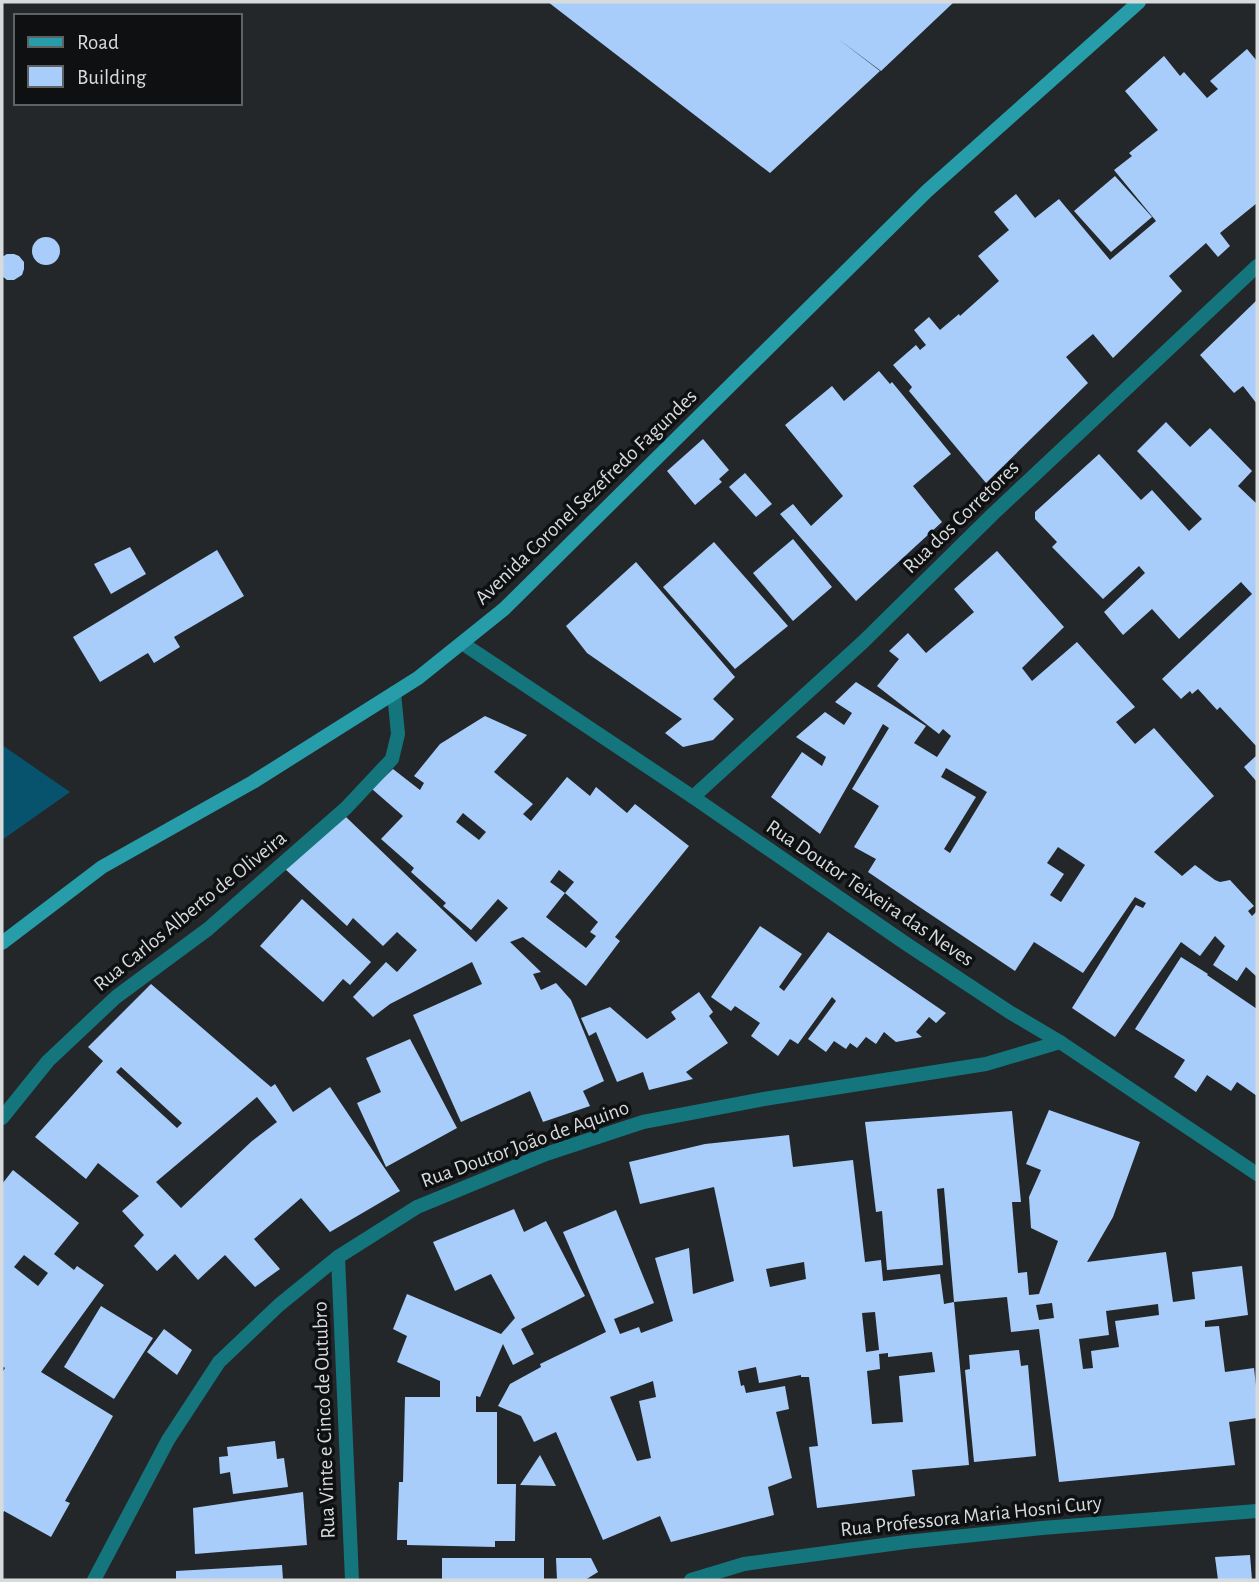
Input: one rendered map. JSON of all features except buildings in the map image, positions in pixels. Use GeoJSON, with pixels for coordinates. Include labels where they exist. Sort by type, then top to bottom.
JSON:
{"type":"FeatureCollection","features":[{"type":"Feature","properties":{"kind":"main road","name":"Avenida Coronel Sezefredo Fagundes"},"geometry":{"type":"LineString","coordinates":[[2,943],[102,867],[254,782],[418,678],[504,609],[927,191],[1139,2]]}},
{"type":"Feature","properties":{"kind":"street","name":"Rua dos Corretores"},"geometry":{"type":"LineString","coordinates":[[693,797],[863,642],[994,513],[1257,266]]}},
{"type":"Feature","properties":{"kind":"street","name":"Rua Doutor Teixeira das Neves"},"geometry":{"type":"LineString","coordinates":[[462,643],[905,943],[1060,1042],[1257,1174]]}},
{"type":"Feature","properties":{"kind":"street","name":"Rua Carlos Alberto de Oliveira"},"geometry":{"type":"LineString","coordinates":[[2,1118],[48,1061],[116,997],[218,921],[346,808],[383,769],[392,759],[398,734],[394,693]]}},
{"type":"Feature","properties":{"kind":"street","name":"Rua Doutor João de Aquino"},"geometry":{"type":"LineString","coordinates":[[94,1580],[168,1440],[219,1362],[279,1305],[338,1257],[417,1207],[546,1154],[643,1122],[764,1099],[986,1064],[1060,1042]]}},
{"type":"Feature","properties":{"kind":"street","name":"Rua Vinte e Cinco de Outubro"},"geometry":{"type":"LineString","coordinates":[[338,1257],[352,1580]]}},
{"type":"Feature","properties":{"kind":"street","name":"Rua Professora Maria Hosni Cury"},"geometry":{"type":"LineString","coordinates":[[691,1580],[744,1564],[906,1542],[1257,1511]]}},
{"type":"Feature","properties":{"kind":"shaded area"},"geometry":{"type":"Polygon","coordinates":[[[2,745],[70,792],[2,840],[2,745]]]}}]}
